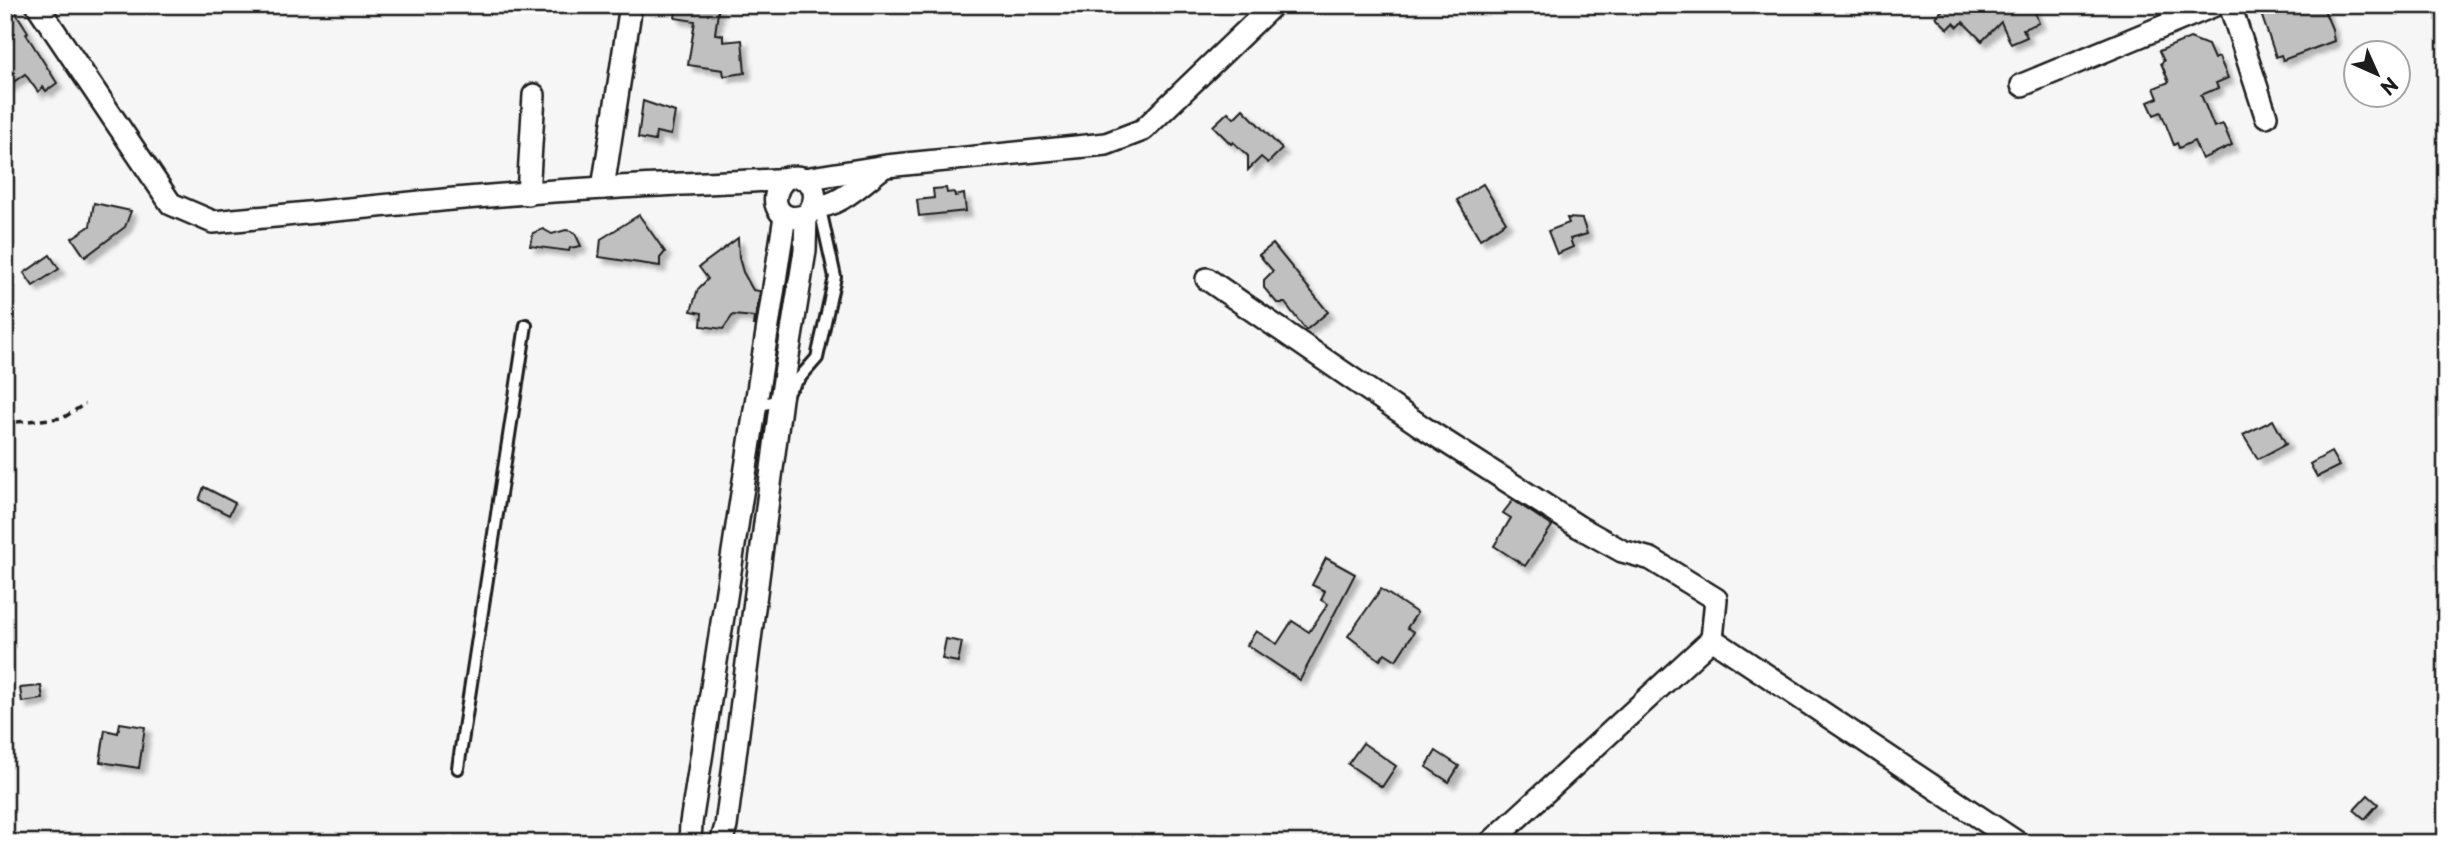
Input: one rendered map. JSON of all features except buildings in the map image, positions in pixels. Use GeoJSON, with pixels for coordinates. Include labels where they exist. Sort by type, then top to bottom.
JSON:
{"type":"FeatureCollection","features":[{"type":"Feature","properties":{"kind":"street"},"geometry":{"type":"LineString","coordinates":[[37,5],[171,204],[213,222],[603,188],[748,182],[787,193],[815,192],[781,400],[726,826],[721,843]]}},
{"type":"Feature","properties":{"kind":"street"},"geometry":{"type":"LineString","coordinates":[[603,188],[631,5]]}},
{"type":"Feature","properties":{"kind":"street"},"geometry":{"type":"LineString","coordinates":[[787,193],[886,166],[1106,144],[1143,130],[1273,5]]}},
{"type":"Feature","properties":{"kind":"street"},"geometry":{"type":"LineString","coordinates":[[2022,85],[2214,5]]}},
{"type":"Feature","properties":{"kind":"street"},"geometry":{"type":"LineString","coordinates":[[2230,5],[2266,116]]}},
{"type":"Feature","properties":{"kind":"street"},"geometry":{"type":"LineString","coordinates":[[528,194],[534,95]]}},
{"type":"Feature","properties":{"kind":"street"},"geometry":{"type":"LineString","coordinates":[[787,193],[792,218],[838,200],[886,166]]}},
{"type":"Feature","properties":{"kind":"street"},"geometry":{"type":"LineString","coordinates":[[690,843],[696,788],[787,193]]}},
{"type":"Feature","properties":{"kind":"street"},"geometry":{"type":"LineString","coordinates":[[777,265],[802,271]]}},
{"type":"Feature","properties":{"kind":"street"},"geometry":{"type":"LineString","coordinates":[[1207,279],[1421,426],[1579,527],[1622,551],[1651,559],[1716,599],[1712,639],[1490,843]]}},
{"type":"Feature","properties":{"kind":"street"},"geometry":{"type":"LineString","coordinates":[[1712,639],[2018,843]]}},
{"type":"Feature","properties":{"kind":"street"},"geometry":{"type":"LineString","coordinates":[[696,788],[730,794]]}},
{"type":"Feature","properties":{"kind":"lane"},"geometry":{"type":"LineString","coordinates":[[755,407],[781,400],[817,358],[835,277],[822,218],[811,210]]}},
{"type":"Feature","properties":{"kind":"lane"},"geometry":{"type":"LineString","coordinates":[[458,768],[526,325]]}},
{"type":"Feature","properties":{"kind":"lane"},"geometry":{"type":"LineString","coordinates":[[762,362],[787,363]]}},
{"type":"Feature","properties":{"kind":"path"},"geometry":{"type":"LineString","coordinates":[[5,424],[63,418],[85,404]]}}]}
